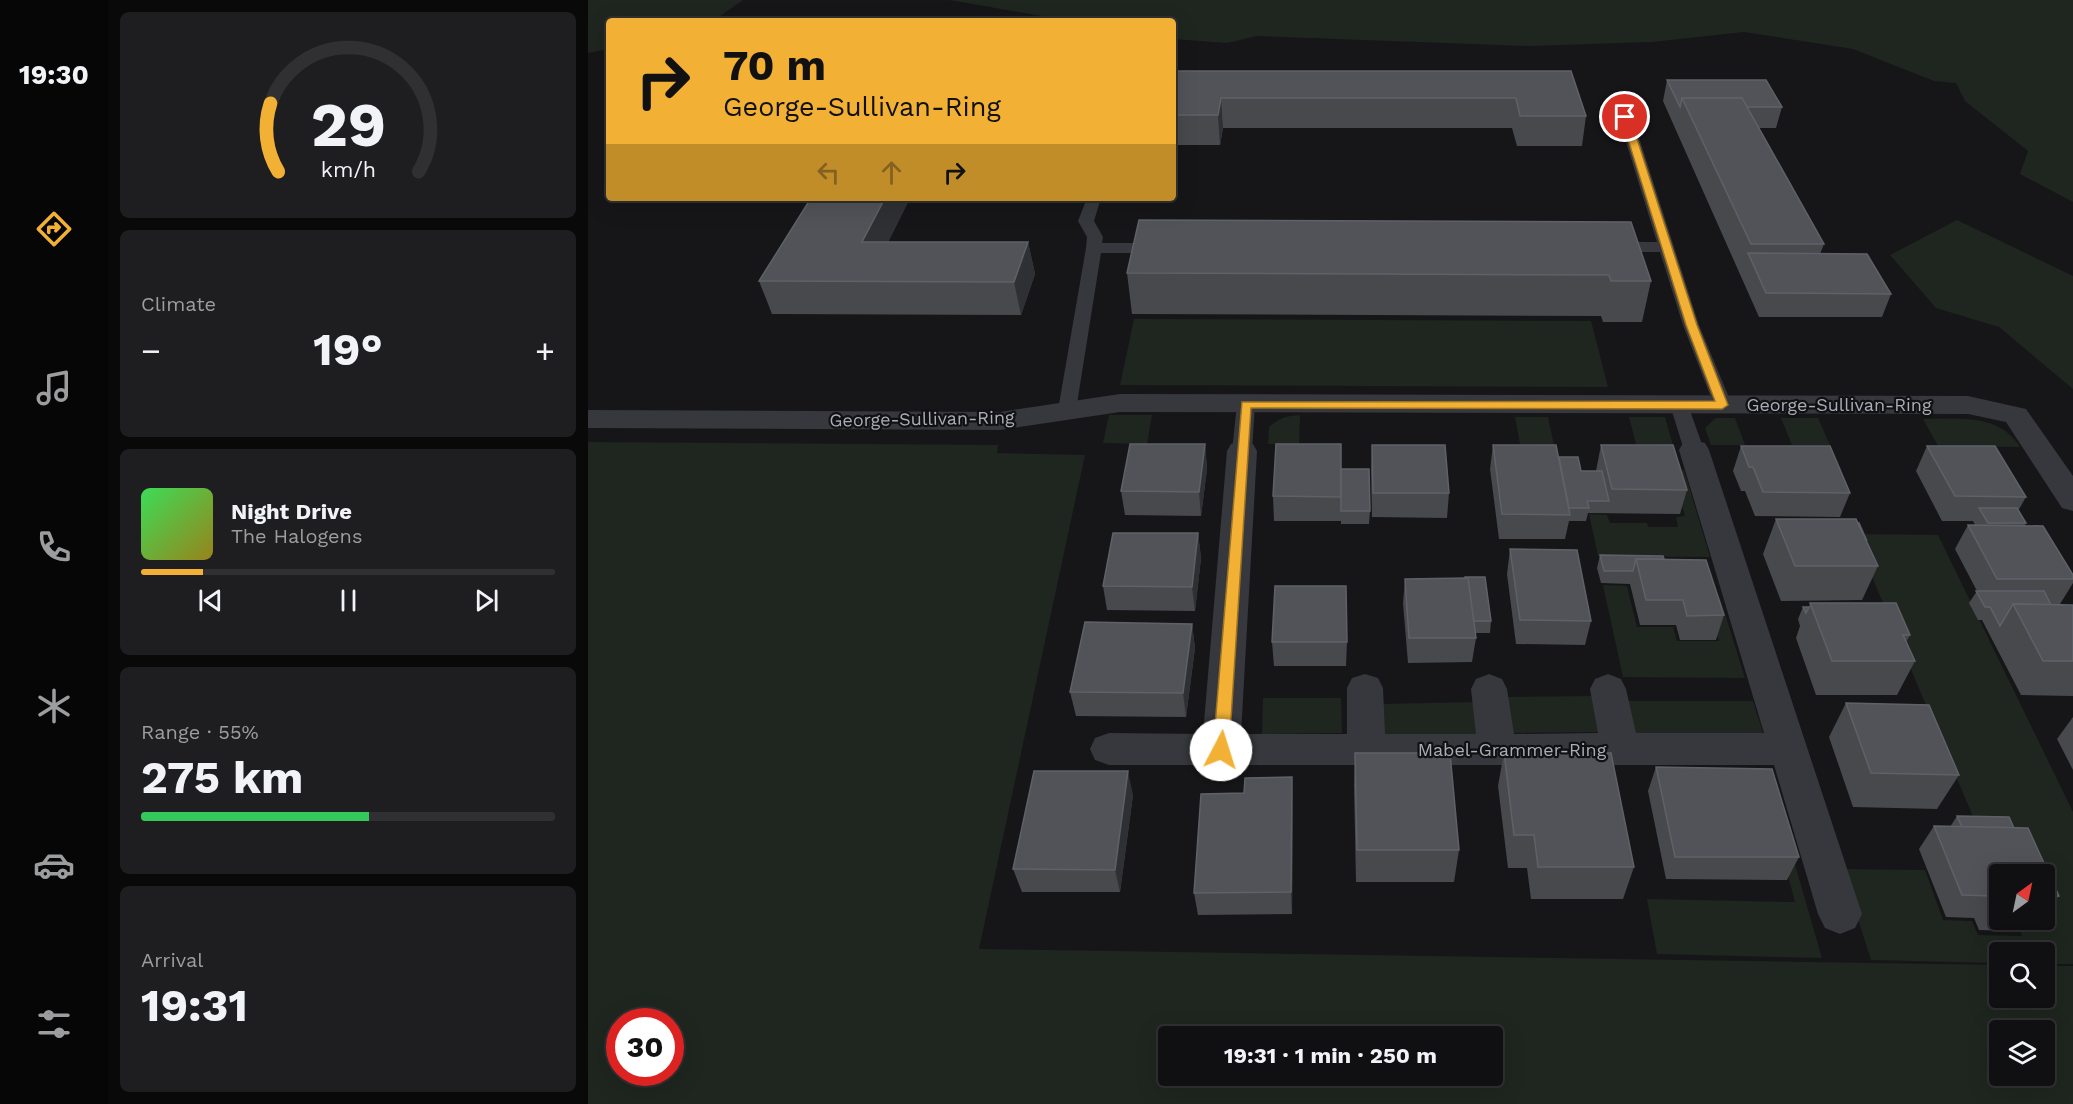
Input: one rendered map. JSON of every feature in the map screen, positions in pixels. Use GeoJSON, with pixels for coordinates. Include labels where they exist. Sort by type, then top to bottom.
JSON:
{"type":"FeatureCollection","features":[{"type":"Feature","properties":{"kind":"street","name":"George-Sullivan-Ring"},"geometry":{"type":"LineString","coordinates":[[588,418],[1000,421],[1120,403],[1968,405],[2016,415],[2073,500]]}},
{"type":"Feature","properties":{"kind":"street"},"geometry":{"type":"LineString","coordinates":[[1694,450],[1840,914]]}},
{"type":"Feature","properties":{"kind":"street"},"geometry":{"type":"LineString","coordinates":[[1221,750],[1242,451]]}},
{"type":"Feature","properties":{"kind":"street"},"geometry":{"type":"LineString","coordinates":[[1365,688],[1366,750]]}},
{"type":"Feature","properties":{"kind":"street"},"geometry":{"type":"LineString","coordinates":[[1489,689],[1497,750]]}},
{"type":"Feature","properties":{"kind":"street"},"geometry":{"type":"LineString","coordinates":[[1608,689],[1620,750]]}},
{"type":"Feature","properties":{"kind":"street","name":"Mabel-Grammer-Ring"},"geometry":{"type":"LineString","coordinates":[[1109,749],[1788,749]]}},
{"type":"Feature","properties":{"kind":"lane"},"geometry":{"type":"LineString","coordinates":[[1620,100],[1691,325],[1722,405]]}},
{"type":"Feature","properties":{"kind":"lane"},"geometry":{"type":"LineString","coordinates":[[1067,410],[1095,248],[1095,237],[1086,221],[1093,201]]}},
{"type":"Feature","properties":{"kind":"lane"},"geometry":{"type":"LineString","coordinates":[[1595,247],[1666,248]]}},
{"type":"Feature","properties":{"kind":"lane"},"geometry":{"type":"LineString","coordinates":[[1095,248],[1174,248]]}},
{"type":"Feature","properties":{"kind":"lane"},"geometry":{"type":"LineString","coordinates":[[1242,451],[1246,404]]}},
{"type":"Feature","properties":{"kind":"lane"},"geometry":{"type":"LineString","coordinates":[[1679,405],[1694,450]]}},
{"type":"Feature","properties":{"kind":"shaded area"},"geometry":{"type":"Polygon","coordinates":[[[588,0],[743,0],[717,18],[606,18],[606,50],[588,53],[588,0]]]}},
{"type":"Feature","properties":{"kind":"shaded area"},"geometry":{"type":"Polygon","coordinates":[[[950,0],[2073,0],[2073,202],[2020,174],[2028,151],[1965,101],[1956,83],[1934,81],[1853,49],[1744,32],[1652,42],[1529,46],[1257,36],[1227,43],[1176,39],[1176,18],[1053,18],[950,0]]]}},
{"type":"Feature","properties":{"kind":"shaded area"},"geometry":{"type":"Polygon","coordinates":[[[1957,220],[2073,276],[2073,389],[1999,327],[1936,308],[1890,255],[1957,220]]]}},
{"type":"Feature","properties":{"kind":"shaded area"},"geometry":{"type":"Polygon","coordinates":[[[1134,319],[1591,321],[1608,387],[1120,385],[1134,319]]]}},
{"type":"Feature","properties":{"kind":"shaded area"},"geometry":{"type":"Polygon","coordinates":[[[1109,415],[1152,415],[1147,444],[1103,443],[1109,415]]]}},
{"type":"Feature","properties":{"kind":"shaded area"},"geometry":{"type":"Polygon","coordinates":[[[1300,415],[1299,445],[1268,444],[1269,427],[1283,418],[1300,415]]]}},
{"type":"Feature","properties":{"kind":"shaded area"},"geometry":{"type":"Polygon","coordinates":[[[1515,417],[1548,417],[1554,445],[1520,444],[1515,417]]]}},
{"type":"Feature","properties":{"kind":"shaded area"},"geometry":{"type":"Polygon","coordinates":[[[1629,417],[1665,417],[1673,445],[1636,444],[1629,417]]]}},
{"type":"Feature","properties":{"kind":"shaded area"},"geometry":{"type":"Polygon","coordinates":[[[1716,418],[1735,418],[1745,445],[1711,445],[1705,428],[1716,418]]]}},
{"type":"Feature","properties":{"kind":"shaded area"},"geometry":{"type":"Polygon","coordinates":[[[1781,418],[1818,418],[1830,445],[1792,445],[1781,418]]]}},
{"type":"Feature","properties":{"kind":"shaded area"},"geometry":{"type":"Polygon","coordinates":[[[1923,419],[1964,419],[1989,423],[2001,428],[2020,447],[1938,446],[1923,419]]]}},
{"type":"Feature","properties":{"kind":"shaded area"},"geometry":{"type":"Polygon","coordinates":[[[588,442],[998,445],[997,453],[1085,455],[979,949],[1989,965],[1989,1008],[2055,1008],[2055,966],[2073,966],[2073,1104],[588,1104],[588,442]]]}},
{"type":"Feature","properties":{"kind":"shaded area"},"geometry":{"type":"Polygon","coordinates":[[[1671,470],[1684,470],[1710,557],[1598,556],[1589,514],[1607,515],[1610,523],[1647,523],[1648,527],[1678,527],[1676,517],[1685,516],[1671,470]]]}},
{"type":"Feature","properties":{"kind":"shaded area"},"geometry":{"type":"Polygon","coordinates":[[[1854,534],[1938,535],[2073,812],[2073,964],[2055,964],[2055,942],[1989,942],[1989,963],[1871,960],[1842,869],[1925,870],[1943,920],[1972,921],[1978,935],[2022,936],[2020,930],[2055,930],[2055,864],[2031,864],[1974,819],[1854,534]]]}},
{"type":"Feature","properties":{"kind":"shaded area"},"geometry":{"type":"Polygon","coordinates":[[[1603,585],[1627,586],[1637,627],[1673,627],[1677,641],[1719,641],[1706,598],[1720,598],[1745,678],[1623,677],[1603,585]]]}},
{"type":"Feature","properties":{"kind":"shaded area"},"geometry":{"type":"Polygon","coordinates":[[[1594,696],[1601,732],[1504,733],[1498,697],[1594,696]]]}},
{"type":"Feature","properties":{"kind":"shaded area"},"geometry":{"type":"Polygon","coordinates":[[[1263,698],[1341,698],[1342,733],[1262,734],[1263,698]]]}},
{"type":"Feature","properties":{"kind":"shaded area"},"geometry":{"type":"Polygon","coordinates":[[[1625,701],[1753,701],[1764,736],[1633,736],[1625,701]]]}},
{"type":"Feature","properties":{"kind":"shaded area"},"geometry":{"type":"Polygon","coordinates":[[[1478,702],[1483,738],[1383,739],[1381,704],[1478,702]]]}},
{"type":"Feature","properties":{"kind":"shaded area"},"geometry":{"type":"Polygon","coordinates":[[[1778,837],[1787,837],[1822,958],[1657,954],[1647,899],[1795,902],[1778,837]]]}},
{"type":"Feature","properties":{"kind":"building"},"geometry":{"type":"Polygon","coordinates":[[[1176,71],[1571,71],[1586,116],[1520,116],[1516,98],[1221,98],[1218,115],[1176,115],[1176,71]]]}},
{"type":"Feature","properties":{"kind":"building"},"geometry":{"type":"Polygon","coordinates":[[[1667,80],[1766,80],[1782,107],[1747,107],[1742,98],[1682,98],[1680,107],[1667,80]]]}},
{"type":"Feature","properties":{"kind":"building"},"geometry":{"type":"Polygon","coordinates":[[[1682,98],[1742,98],[1824,244],[1751,244],[1682,98]]]}},
{"type":"Feature","properties":{"kind":"building"},"geometry":{"type":"Polygon","coordinates":[[[809,201],[883,201],[862,242],[1028,242],[1014,282],[759,281],[809,201]]]}},
{"type":"Feature","properties":{"kind":"building"},"geometry":{"type":"Polygon","coordinates":[[[1139,220],[1631,222],[1651,281],[1611,281],[1609,275],[1127,273],[1139,220]]]}},
{"type":"Feature","properties":{"kind":"building"},"geometry":{"type":"Polygon","coordinates":[[[1748,253],[1867,254],[1891,294],[1766,293],[1748,253]]]}},
{"type":"Feature","properties":{"kind":"building"},"geometry":{"type":"Polygon","coordinates":[[[1130,444],[1205,444],[1199,492],[1121,491],[1130,444]]]}},
{"type":"Feature","properties":{"kind":"building"},"geometry":{"type":"Polygon","coordinates":[[[1276,444],[1341,444],[1341,497],[1273,496],[1276,444]]]}},
{"type":"Feature","properties":{"kind":"building"},"geometry":{"type":"Polygon","coordinates":[[[1372,445],[1445,445],[1449,493],[1373,493],[1372,445]]]}},
{"type":"Feature","properties":{"kind":"building"},"geometry":{"type":"Polygon","coordinates":[[[1493,445],[1556,445],[1570,515],[1502,514],[1493,445]]]}},
{"type":"Feature","properties":{"kind":"building"},"geometry":{"type":"Polygon","coordinates":[[[1601,445],[1673,445],[1687,490],[1612,489],[1601,445]]]}},
{"type":"Feature","properties":{"kind":"building"},"geometry":{"type":"Polygon","coordinates":[[[1741,446],[1830,446],[1850,493],[1763,492],[1753,467],[1749,467],[1741,446]]]}},
{"type":"Feature","properties":{"kind":"building"},"geometry":{"type":"Polygon","coordinates":[[[1927,446],[1995,446],[2026,497],[1955,496],[1927,446]]]}},
{"type":"Feature","properties":{"kind":"building"},"geometry":{"type":"Polygon","coordinates":[[[1559,457],[1578,457],[1581,471],[1602,471],[1609,501],[1587,501],[1589,508],[1569,508],[1559,457]]]}},
{"type":"Feature","properties":{"kind":"building"},"geometry":{"type":"Polygon","coordinates":[[[1341,469],[1369,469],[1370,511],[1341,511],[1341,469]]]}},
{"type":"Feature","properties":{"kind":"building"},"geometry":{"type":"Polygon","coordinates":[[[1979,508],[2017,508],[2026,523],[1988,523],[1979,508]]]}},
{"type":"Feature","properties":{"kind":"building"},"geometry":{"type":"Polygon","coordinates":[[[1776,519],[1856,519],[1878,566],[1795,566],[1776,519]]]}},
{"type":"Feature","properties":{"kind":"building"},"geometry":{"type":"Polygon","coordinates":[[[1968,525],[2043,526],[2073,575],[2073,579],[1997,579],[1968,525]]]}},
{"type":"Feature","properties":{"kind":"building"},"geometry":{"type":"Polygon","coordinates":[[[1113,533],[1198,533],[1192,587],[1103,586],[1113,533]]]}},
{"type":"Feature","properties":{"kind":"building"},"geometry":{"type":"Polygon","coordinates":[[[1510,549],[1577,550],[1591,621],[1520,620],[1510,549]]]}},
{"type":"Feature","properties":{"kind":"building"},"geometry":{"type":"Polygon","coordinates":[[[1600,555],[1663,556],[1664,559],[1636,559],[1633,571],[1604,571],[1600,555]]]}},
{"type":"Feature","properties":{"kind":"building"},"geometry":{"type":"Polygon","coordinates":[[[1636,559],[1706,560],[1724,615],[1687,616],[1683,600],[1646,600],[1636,559]]]}},
{"type":"Feature","properties":{"kind":"building"},"geometry":{"type":"Polygon","coordinates":[[[1465,577],[1485,577],[1491,621],[1473,621],[1468,578],[1465,577]]]}},
{"type":"Feature","properties":{"kind":"building"},"geometry":{"type":"Polygon","coordinates":[[[1468,578],[1476,638],[1409,638],[1405,579],[1468,578]]]}},
{"type":"Feature","properties":{"kind":"building"},"geometry":{"type":"Polygon","coordinates":[[[1275,586],[1346,586],[1347,642],[1272,642],[1275,586]]]}},
{"type":"Feature","properties":{"kind":"building"},"geometry":{"type":"Polygon","coordinates":[[[1976,591],[2044,591],[2051,605],[2013,604],[2000,626],[1990,607],[1985,607],[1976,591]]]}},
{"type":"Feature","properties":{"kind":"building"},"geometry":{"type":"Polygon","coordinates":[[[1810,603],[1896,603],[1910,635],[1903,635],[1915,661],[1832,661],[1810,603]]]}},
{"type":"Feature","properties":{"kind":"building"},"geometry":{"type":"Polygon","coordinates":[[[2013,604],[2073,605],[2073,661],[2043,661],[2013,604]]]}},
{"type":"Feature","properties":{"kind":"building"},"geometry":{"type":"Polygon","coordinates":[[[1085,622],[1192,624],[1183,693],[1070,692],[1085,622]]]}},
{"type":"Feature","properties":{"kind":"building"},"geometry":{"type":"Polygon","coordinates":[[[1846,703],[1929,705],[1959,775],[1871,773],[1846,703]]]}},
{"type":"Feature","properties":{"kind":"building"},"geometry":{"type":"Polygon","coordinates":[[[1504,752],[1611,753],[1634,867],[1538,867],[1534,835],[1514,835],[1504,752]]]}},
{"type":"Feature","properties":{"kind":"building"},"geometry":{"type":"Polygon","coordinates":[[[1355,753],[1450,753],[1459,850],[1357,850],[1355,753]]]}},
{"type":"Feature","properties":{"kind":"building"},"geometry":{"type":"Polygon","coordinates":[[[1656,767],[1772,769],[1799,857],[1675,857],[1656,767]]]}},
{"type":"Feature","properties":{"kind":"building"},"geometry":{"type":"Polygon","coordinates":[[[1034,771],[1128,771],[1115,870],[1013,869],[1034,771]]]}},
{"type":"Feature","properties":{"kind":"building"},"geometry":{"type":"Polygon","coordinates":[[[1292,777],[1291,892],[1194,893],[1201,794],[1244,793],[1245,778],[1292,777]]]}},
{"type":"Feature","properties":{"kind":"building"},"geometry":{"type":"Polygon","coordinates":[[[1957,816],[2009,817],[2014,828],[1962,827],[1957,816]]]}},
{"type":"Feature","properties":{"kind":"building"},"geometry":{"type":"Polygon","coordinates":[[[1934,826],[2028,828],[2044,864],[1989,864],[1989,896],[1962,895],[1934,826]]]}},
{"type":"Feature","properties":{"kind":"route"},"geometry":{"type":"LineString","coordinates":[[1221,750],[1246,404],[1722,405],[1691,325],[1625,117]]}}]}
